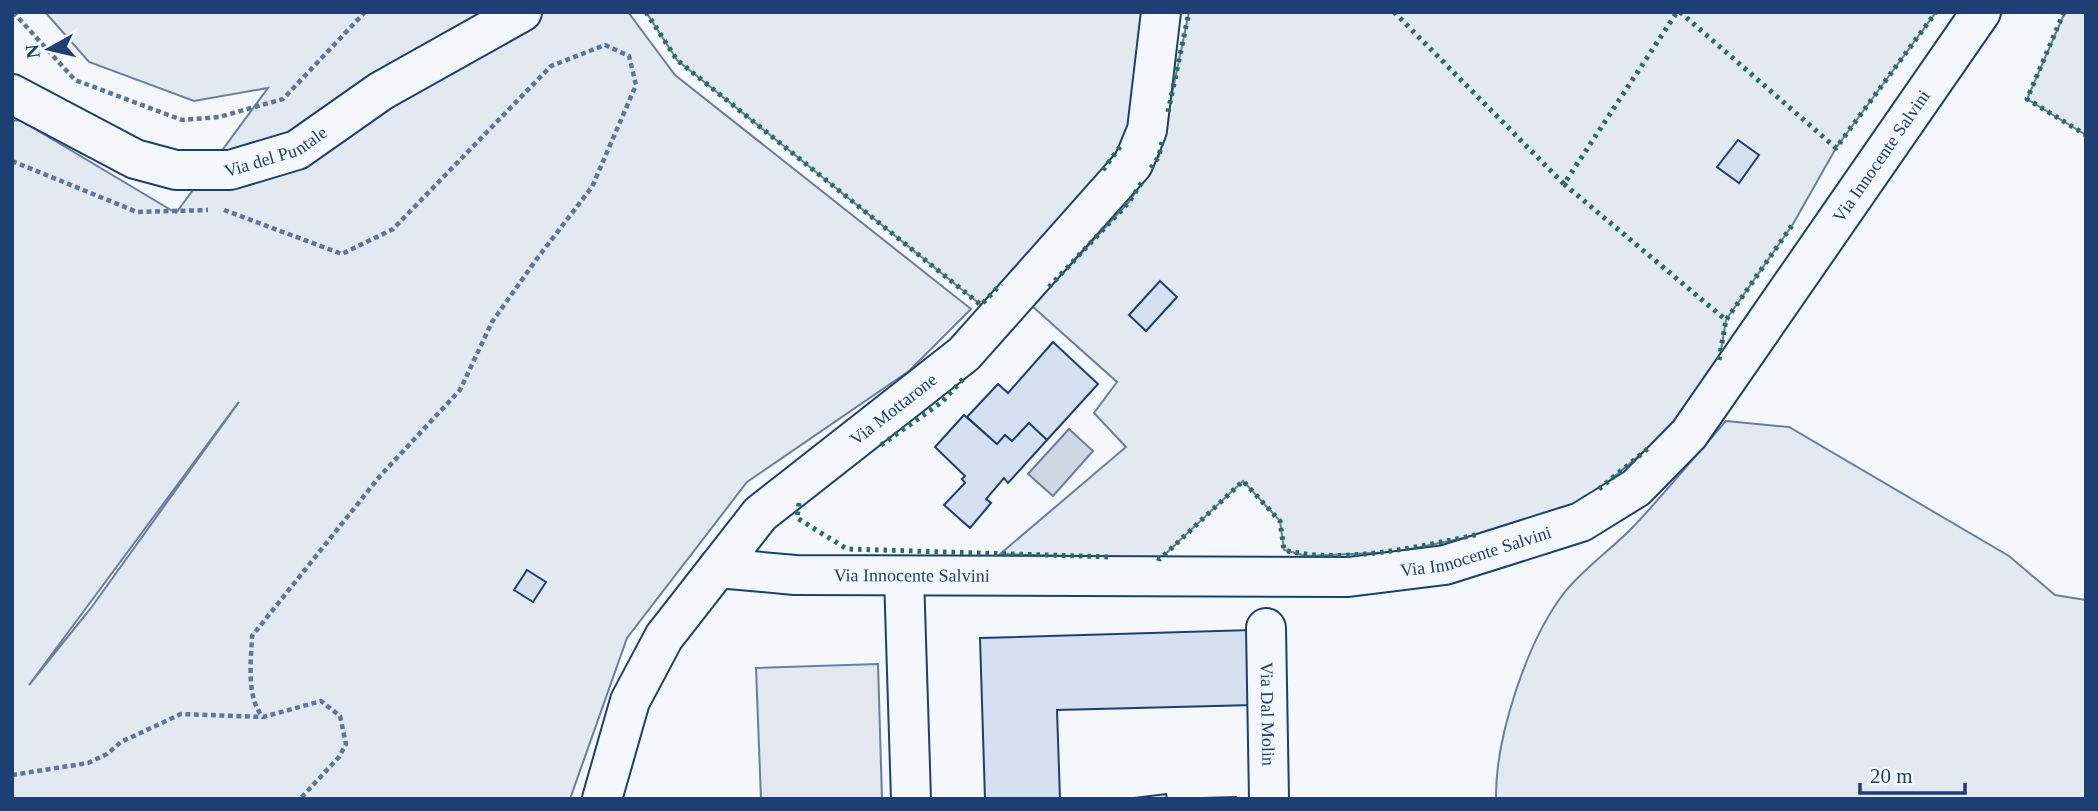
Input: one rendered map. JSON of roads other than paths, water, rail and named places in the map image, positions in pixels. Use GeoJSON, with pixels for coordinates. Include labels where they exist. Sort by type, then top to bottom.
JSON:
{"type":"FeatureCollection","features":[{"type":"Feature","properties":{"kind":"street","name":"Via del Puntale"},"geometry":{"type":"LineString","coordinates":[[12,94],[135,159],[176,170],[230,170],[296,150],[381,91],[522,12]]}},
{"type":"Feature","properties":{"kind":"street","name":"Via Mottarone"},"geometry":{"type":"LineString","coordinates":[[602,799],[631,701],[664,637],[760,514],[964,354],[1133,164],[1147,130],[1161,12]]}},
{"type":"Feature","properties":{"kind":"street","name":"Via Innocente Salvini"},"geometry":{"type":"LineString","coordinates":[[718,568],[795,575],[1348,577],[1445,565],[1581,522],[1636,488],[1689,434],[1981,12]]}},
{"type":"Feature","properties":{"kind":"street"},"geometry":{"type":"LineString","coordinates":[[904,576],[911,799]]}},
{"type":"Feature","properties":{"kind":"street","name":"Via Dal Molin"},"geometry":{"type":"LineString","coordinates":[[1266,628],[1269,799]]}}]}
